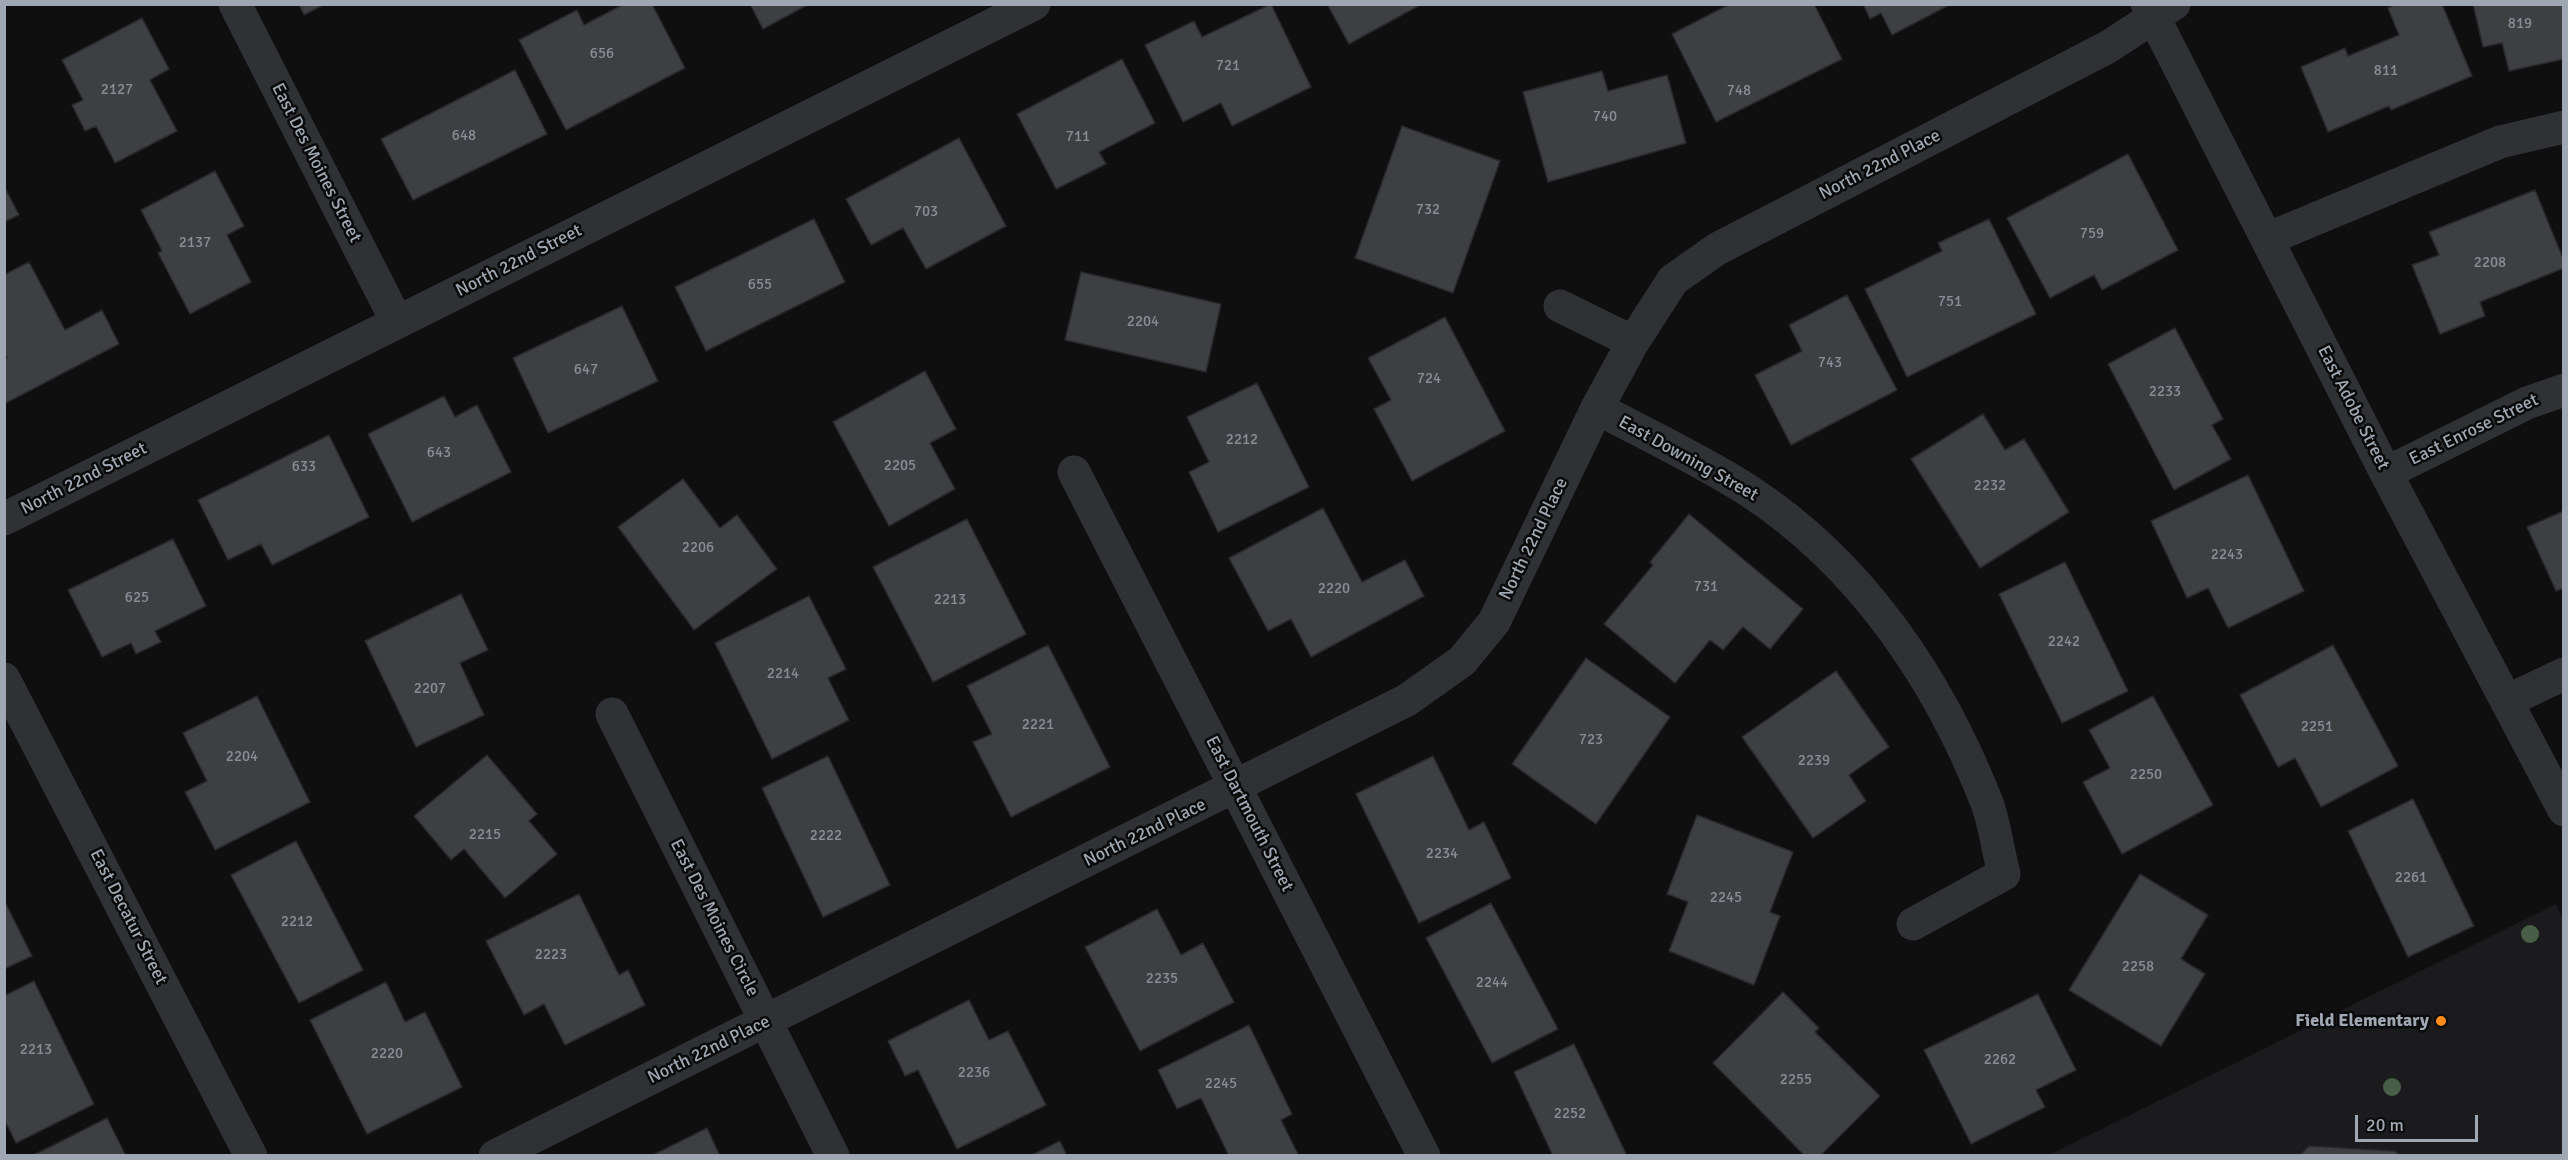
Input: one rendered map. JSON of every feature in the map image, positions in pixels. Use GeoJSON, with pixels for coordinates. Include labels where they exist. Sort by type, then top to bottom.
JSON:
{"type":"FeatureCollection","features":[{"type":"Feature","properties":{"kind":"street","name":"East Des Moines Street"},"geometry":{"type":"LineString","coordinates":[[235,4],[397,322]]}},
{"type":"Feature","properties":{"kind":"street","name":"North 22nd Street"},"geometry":{"type":"LineString","coordinates":[[4,519],[1034,4]]}},
{"type":"Feature","properties":{"kind":"street","name":"East Adobe Street"},"geometry":{"type":"LineString","coordinates":[[2158,9],[2267,239],[2386,473],[2564,810]]}},
{"type":"Feature","properties":{"kind":"street","name":"North 22nd Place"},"geometry":{"type":"LineString","coordinates":[[495,1155],[766,1022],[1407,700],[1462,661],[1494,622],[1597,408],[1633,342],[1673,280],[1717,249],[2098,52],[2158,9]]}},
{"type":"Feature","properties":{"kind":"street"},"geometry":{"type":"LineString","coordinates":[[2267,239],[2500,142],[2564,127]]}},
{"type":"Feature","properties":{"kind":"street"},"geometry":{"type":"LineString","coordinates":[[1560,306],[1633,342]]}},
{"type":"Feature","properties":{"kind":"street","name":"East Enrose Street"},"geometry":{"type":"LineString","coordinates":[[2386,473],[2527,403],[2564,390]]}},
{"type":"Feature","properties":{"kind":"street","name":"East Downing Street"},"geometry":{"type":"LineString","coordinates":[[1597,408],[1748,491],[1822,546],[1884,615],[1948,717],[1988,805],[2004,874],[1913,924]]}},
{"type":"Feature","properties":{"kind":"street","name":"East Dartmouth Street"},"geometry":{"type":"LineString","coordinates":[[1074,472],[1424,1155]]}},
{"type":"Feature","properties":{"kind":"street"},"geometry":{"type":"LineString","coordinates":[[2507,701],[2564,674]]}},
{"type":"Feature","properties":{"kind":"street","name":"East Decatur Street"},"geometry":{"type":"LineString","coordinates":[[4,679],[250,1155]]}},
{"type":"Feature","properties":{"kind":"street","name":"East Des Moines Circle"},"geometry":{"type":"LineString","coordinates":[[612,714],[833,1155]]}},
{"type":"Feature","properties":{"kind":"shaded area","name":"Field Elementary"},"geometry":{"type":"Polygon","coordinates":[[[2556,904],[2563,919],[2563,1155],[2047,1156],[2556,904]]]}},
{"type":"Feature","properties":{"kind":"building"},"geometry":{"type":"Polygon","coordinates":[[[299,4],[325,4],[304,15],[299,4]]]}},
{"type":"Feature","properties":{"kind":"building"},"geometry":{"type":"Polygon","coordinates":[[[624,4],[652,4],[685,68],[566,130],[519,40],[577,10],[584,25],[624,4]]]}},
{"type":"Feature","properties":{"kind":"building"},"geometry":{"type":"Polygon","coordinates":[[[750,4],[809,4],[763,29],[750,4]]]}},
{"type":"Feature","properties":{"kind":"building"},"geometry":{"type":"Polygon","coordinates":[[[1271,4],[1311,87],[1232,126],[1221,103],[1183,122],[1145,45],[1194,21],[1202,37],[1271,4]]]}},
{"type":"Feature","properties":{"kind":"building"},"geometry":{"type":"Polygon","coordinates":[[[1327,4],[1422,4],[1349,44],[1327,4]]]}},
{"type":"Feature","properties":{"kind":"building"},"geometry":{"type":"Polygon","coordinates":[[[1730,4],[1814,4],[1842,59],[1716,122],[1672,34],[1730,4]]]}},
{"type":"Feature","properties":{"kind":"building"},"geometry":{"type":"Polygon","coordinates":[[[1863,4],[1951,4],[1892,35],[1881,13],[1870,19],[1863,4]]]}},
{"type":"Feature","properties":{"kind":"building"},"geometry":{"type":"Polygon","coordinates":[[[2396,4],[2442,4],[2472,76],[2391,110],[2389,106],[2328,132],[2301,67],[2345,48],[2348,56],[2399,35],[2388,8],[2396,4]]]}},
{"type":"Feature","properties":{"kind":"building"},"geometry":{"type":"Polygon","coordinates":[[[2473,4],[2564,4],[2564,59],[2509,71],[2502,43],[2483,47],[2473,4]]]}},
{"type":"Feature","properties":{"kind":"building"},"geometry":{"type":"Polygon","coordinates":[[[142,18],[169,69],[150,80],[177,131],[115,163],[96,126],[85,131],[72,105],[83,100],[62,60],[142,18]]]}},
{"type":"Feature","properties":{"kind":"building"},"geometry":{"type":"Polygon","coordinates":[[[1122,59],[1155,123],[1099,152],[1106,164],[1056,189],[1017,114],[1122,59]]]}},
{"type":"Feature","properties":{"kind":"building"},"geometry":{"type":"Polygon","coordinates":[[[515,70],[547,134],[413,200],[381,139],[515,70]]]}},
{"type":"Feature","properties":{"kind":"building"},"geometry":{"type":"Polygon","coordinates":[[[1602,71],[1608,91],[1667,75],[1686,143],[1548,182],[1523,92],[1602,71]]]}},
{"type":"Feature","properties":{"kind":"building"},"geometry":{"type":"Polygon","coordinates":[[[1402,126],[1500,161],[1453,293],[1355,258],[1402,126]]]}},
{"type":"Feature","properties":{"kind":"building"},"geometry":{"type":"Polygon","coordinates":[[[959,138],[1006,226],[926,269],[903,228],[871,245],[846,199],[959,138]]]}},
{"type":"Feature","properties":{"kind":"building"},"geometry":{"type":"Polygon","coordinates":[[[2128,154],[2178,250],[2102,290],[2094,275],[2050,298],[2007,218],[2128,154]]]}},
{"type":"Feature","properties":{"kind":"building"},"geometry":{"type":"Polygon","coordinates":[[[215,171],[244,226],[227,235],[251,282],[190,314],[158,253],[162,251],[141,210],[215,171]]]}},
{"type":"Feature","properties":{"kind":"building"},"geometry":{"type":"Polygon","coordinates":[[[4,186],[19,215],[4,222],[4,186]]]}},
{"type":"Feature","properties":{"kind":"building"},"geometry":{"type":"Polygon","coordinates":[[[2535,190],[2564,261],[2564,268],[2480,302],[2485,316],[2440,334],[2412,265],[2439,255],[2429,232],[2535,190]]]}},
{"type":"Feature","properties":{"kind":"building"},"geometry":{"type":"Polygon","coordinates":[[[814,219],[845,282],[706,351],[675,287],[814,219]]]}},
{"type":"Feature","properties":{"kind":"building"},"geometry":{"type":"Polygon","coordinates":[[[1989,219],[2036,314],[1907,377],[1865,289],[1942,251],[1938,243],[1989,219]]]}},
{"type":"Feature","properties":{"kind":"building"},"geometry":{"type":"Polygon","coordinates":[[[29,262],[65,330],[102,310],[119,344],[4,404],[4,360],[7,358],[4,353],[4,275],[29,262]]]}},
{"type":"Feature","properties":{"kind":"building"},"geometry":{"type":"Polygon","coordinates":[[[1081,272],[1221,304],[1206,372],[1065,340],[1081,272]]]}},
{"type":"Feature","properties":{"kind":"building"},"geometry":{"type":"Polygon","coordinates":[[[1847,295],[1897,390],[1791,445],[1755,375],[1802,351],[1789,325],[1847,295]]]}},
{"type":"Feature","properties":{"kind":"building"},"geometry":{"type":"Polygon","coordinates":[[[622,306],[658,381],[548,433],[513,358],[622,306]]]}},
{"type":"Feature","properties":{"kind":"building"},"geometry":{"type":"Polygon","coordinates":[[[1445,317],[1505,431],[1412,481],[1374,409],[1391,400],[1368,358],[1445,317]]]}},
{"type":"Feature","properties":{"kind":"building"},"geometry":{"type":"Polygon","coordinates":[[[2175,328],[2223,419],[2212,425],[2231,459],[2174,490],[2108,364],[2175,328]]]}},
{"type":"Feature","properties":{"kind":"building"},"geometry":{"type":"Polygon","coordinates":[[[925,371],[956,429],[930,443],[955,489],[889,526],[833,422],[925,371]]]}},
{"type":"Feature","properties":{"kind":"building"},"geometry":{"type":"Polygon","coordinates":[[[1257,383],[1309,487],[1218,532],[1189,472],[1209,462],[1187,417],[1257,383]]]}},
{"type":"Feature","properties":{"kind":"building"},"geometry":{"type":"Polygon","coordinates":[[[444,396],[455,417],[477,405],[511,472],[412,522],[368,434],[444,396]]]}},
{"type":"Feature","properties":{"kind":"building"},"geometry":{"type":"Polygon","coordinates":[[[1983,414],[2005,450],[2024,439],[2069,512],[1980,568],[1911,459],[1983,414]]]}},
{"type":"Feature","properties":{"kind":"building"},"geometry":{"type":"Polygon","coordinates":[[[329,435],[369,517],[272,565],[261,544],[228,560],[198,500],[329,435]]]}},
{"type":"Feature","properties":{"kind":"building"},"geometry":{"type":"Polygon","coordinates":[[[2248,475],[2304,591],[2228,628],[2208,588],[2187,598],[2151,521],[2248,475]]]}},
{"type":"Feature","properties":{"kind":"building"},"geometry":{"type":"Polygon","coordinates":[[[683,479],[720,528],[737,515],[777,569],[694,630],[618,527],[683,479]]]}},
{"type":"Feature","properties":{"kind":"building"},"geometry":{"type":"Polygon","coordinates":[[[1323,508],[1362,582],[1405,560],[1424,596],[1311,657],[1291,619],[1268,631],[1229,558],[1323,508]]]}},
{"type":"Feature","properties":{"kind":"building"},"geometry":{"type":"Polygon","coordinates":[[[2564,511],[2564,588],[2556,591],[2527,527],[2564,511]]]}},
{"type":"Feature","properties":{"kind":"building"},"geometry":{"type":"Polygon","coordinates":[[[1689,514],[1803,609],[1770,649],[1743,627],[1723,650],[1710,640],[1675,683],[1604,624],[1653,565],[1650,562],[1689,514]]]}},
{"type":"Feature","properties":{"kind":"building"},"geometry":{"type":"Polygon","coordinates":[[[967,519],[1026,634],[933,682],[873,567],[967,519]]]}},
{"type":"Feature","properties":{"kind":"building"},"geometry":{"type":"Polygon","coordinates":[[[173,539],[206,606],[155,631],[161,642],[136,654],[131,643],[102,657],[68,590],[173,539]]]}},
{"type":"Feature","properties":{"kind":"building"},"geometry":{"type":"Polygon","coordinates":[[[2065,562],[2128,691],[2062,723],[1999,594],[2065,562]]]}},
{"type":"Feature","properties":{"kind":"building"},"geometry":{"type":"Polygon","coordinates":[[[461,594],[488,650],[460,663],[484,715],[416,747],[365,641],[461,594]]]}},
{"type":"Feature","properties":{"kind":"building"},"geometry":{"type":"Polygon","coordinates":[[[809,596],[846,669],[828,678],[849,720],[772,759],[715,643],[809,596]]]}},
{"type":"Feature","properties":{"kind":"building"},"geometry":{"type":"Polygon","coordinates":[[[1048,645],[1110,767],[1011,817],[973,742],[992,734],[967,686],[1048,645]]]}},
{"type":"Feature","properties":{"kind":"building"},"geometry":{"type":"Polygon","coordinates":[[[2333,645],[2398,766],[2321,807],[2295,758],[2278,767],[2240,695],[2333,645]]]}},
{"type":"Feature","properties":{"kind":"building"},"geometry":{"type":"Polygon","coordinates":[[[1586,658],[1670,717],[1596,824],[1512,764],[1586,658]]]}},
{"type":"Feature","properties":{"kind":"building"},"geometry":{"type":"Polygon","coordinates":[[[1836,671],[1889,747],[1849,775],[1866,801],[1813,838],[1742,737],[1836,671]]]}},
{"type":"Feature","properties":{"kind":"building"},"geometry":{"type":"Polygon","coordinates":[[[257,696],[310,802],[215,850],[185,792],[207,781],[183,733],[257,696]]]}},
{"type":"Feature","properties":{"kind":"building"},"geometry":{"type":"Polygon","coordinates":[[[2153,696],[2213,805],[2122,854],[2083,782],[2110,768],[2089,730],[2153,696]]]}},
{"type":"Feature","properties":{"kind":"building"},"geometry":{"type":"Polygon","coordinates":[[[487,755],[537,814],[529,821],[557,854],[505,898],[464,849],[451,860],[414,816],[487,755]]]}},
{"type":"Feature","properties":{"kind":"building"},"geometry":{"type":"Polygon","coordinates":[[[828,756],[890,885],[823,917],[762,788],[828,756]]]}},
{"type":"Feature","properties":{"kind":"building"},"geometry":{"type":"Polygon","coordinates":[[[1433,756],[1469,830],[1484,822],[1511,878],[1419,923],[1356,794],[1433,756]]]}},
{"type":"Feature","properties":{"kind":"building"},"geometry":{"type":"Polygon","coordinates":[[[2413,799],[2474,926],[2408,957],[2348,831],[2413,799]]]}},
{"type":"Feature","properties":{"kind":"building"},"geometry":{"type":"Polygon","coordinates":[[[1697,815],[1793,852],[1770,912],[1780,916],[1754,985],[1669,951],[1688,902],[1667,894],[1697,815]]]}},
{"type":"Feature","properties":{"kind":"building"},"geometry":{"type":"Polygon","coordinates":[[[296,841],[363,970],[299,1003],[231,875],[296,841]]]}},
{"type":"Feature","properties":{"kind":"building"},"geometry":{"type":"Polygon","coordinates":[[[2140,874],[2208,915],[2181,959],[2205,974],[2161,1046],[2069,990],[2140,874]]]}},
{"type":"Feature","properties":{"kind":"building"},"geometry":{"type":"Polygon","coordinates":[[[579,894],[619,975],[628,970],[645,1005],[565,1045],[544,1004],[524,1015],[486,941],[579,894]]]}},
{"type":"Feature","properties":{"kind":"building"},"geometry":{"type":"Polygon","coordinates":[[[4,900],[32,956],[4,969],[4,900]]]}},
{"type":"Feature","properties":{"kind":"building"},"geometry":{"type":"Polygon","coordinates":[[[1491,903],[1558,1029],[1492,1063],[1426,938],[1491,903]]]}},
{"type":"Feature","properties":{"kind":"building"},"geometry":{"type":"Polygon","coordinates":[[[1157,909],[1181,955],[1203,943],[1234,1002],[1140,1051],[1085,947],[1157,909]]]}},
{"type":"Feature","properties":{"kind":"building"},"geometry":{"type":"Polygon","coordinates":[[[34,981],[94,1104],[16,1143],[4,1119],[4,996],[34,981]]]}},
{"type":"Feature","properties":{"kind":"building"},"geometry":{"type":"Polygon","coordinates":[[[386,982],[405,1022],[425,1012],[462,1087],[367,1134],[310,1020],[386,982]]]}},
{"type":"Feature","properties":{"kind":"building"},"geometry":{"type":"Polygon","coordinates":[[[1783,992],[1819,1028],[1815,1032],[1880,1096],[1820,1156],[1805,1156],[1713,1063],[1783,992]]]}},
{"type":"Feature","properties":{"kind":"building"},"geometry":{"type":"Polygon","coordinates":[[[2038,994],[2076,1070],[2036,1090],[2045,1107],[1971,1144],[1924,1050],[2038,994]]]}},
{"type":"Feature","properties":{"kind":"building"},"geometry":{"type":"Polygon","coordinates":[[[969,1000],[989,1040],[1008,1031],[1046,1105],[957,1149],[918,1070],[905,1076],[888,1041],[969,1000]]]}},
{"type":"Feature","properties":{"kind":"building"},"geometry":{"type":"Polygon","coordinates":[[[1249,1025],[1292,1114],[1281,1120],[1299,1156],[1229,1156],[1201,1098],[1177,1109],[1158,1070],[1249,1025]]]}},
{"type":"Feature","properties":{"kind":"building"},"geometry":{"type":"Polygon","coordinates":[[[1574,1044],[1627,1156],[1553,1156],[1514,1072],[1574,1044]]]}},
{"type":"Feature","properties":{"kind":"building"},"geometry":{"type":"Polygon","coordinates":[[[107,1118],[126,1156],[32,1156],[107,1118]]]}},
{"type":"Feature","properties":{"kind":"building"},"geometry":{"type":"Polygon","coordinates":[[[707,1128],[720,1156],[651,1156],[707,1128]]]}},
{"type":"Feature","properties":{"kind":"building"},"geometry":{"type":"Polygon","coordinates":[[[1060,1141],[1067,1156],[1030,1156],[1060,1141]]]}},
{"type":"Feature","properties":{"kind":"building"},"geometry":{"type":"Polygon","coordinates":[[[2309,1146],[2395,1151],[2400,1156],[2299,1156],[2309,1146]]]}},
{"type":"Feature","properties":{"kind":"place","name":"Field Elementary"},"geometry":{"type":"Point","coordinates":[2441,1021]}}]}
